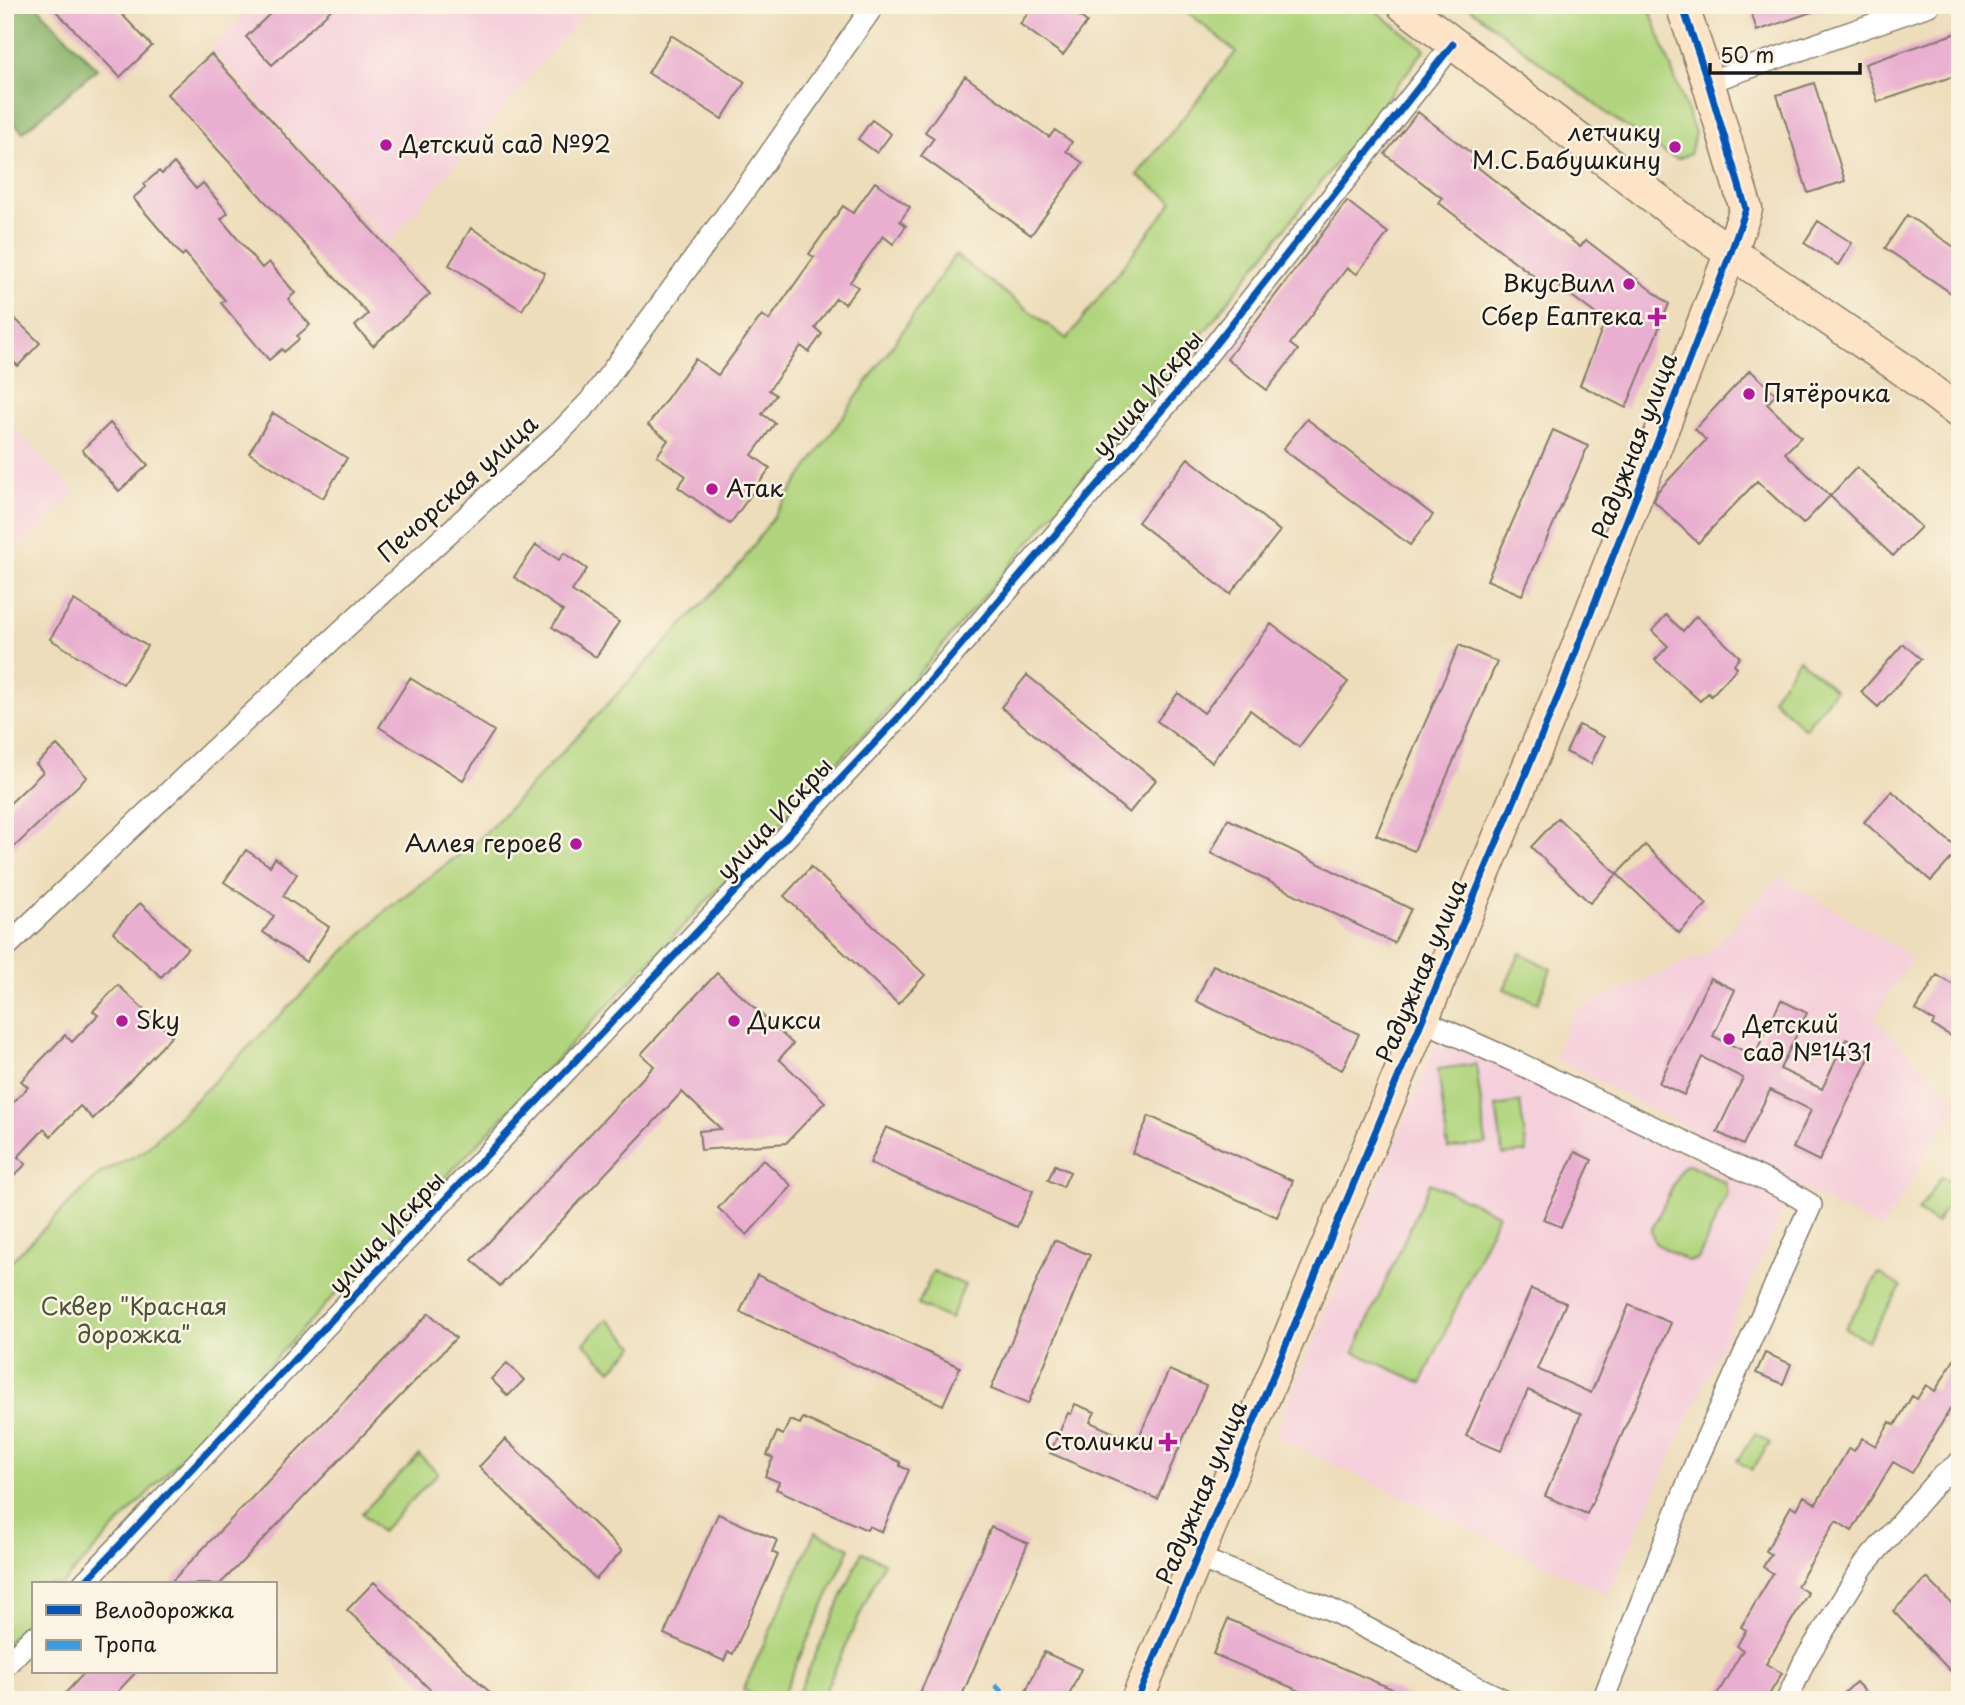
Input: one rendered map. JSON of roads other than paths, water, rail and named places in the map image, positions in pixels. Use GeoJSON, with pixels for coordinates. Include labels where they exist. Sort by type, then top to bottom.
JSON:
{"type":"FeatureCollection","features":[{"type":"Feature","properties":{"kind":"street","name":"Печорская улица"},"geometry":{"type":"LineString","coordinates":[[5,948],[590,401],[731,209],[874,5]]}},
{"type":"Feature","properties":{"kind":"street"},"geometry":{"type":"LineString","coordinates":[[1403,5],[1624,175],[1960,413]]}},
{"type":"Feature","properties":{"kind":"street","name":"Радужная улица"},"geometry":{"type":"LineString","coordinates":[[1137,1700],[1564,682],[1746,209],[1682,5]]}},
{"type":"Feature","properties":{"kind":"street"},"geometry":{"type":"LineString","coordinates":[[1708,82],[1929,5]]}},
{"type":"Feature","properties":{"kind":"street","name":"улица Искры"},"geometry":{"type":"LineString","coordinates":[[85,1582],[901,715],[1180,389],[1453,44]]}},
{"type":"Feature","properties":{"kind":"street"},"geometry":{"type":"LineString","coordinates":[[1422,1020],[1790,1192],[1811,1205],[1696,1462],[1603,1700]]}},
{"type":"Feature","properties":{"kind":"street"},"geometry":{"type":"LineString","coordinates":[[1787,1700],[1804,1662],[1864,1565],[1938,1480],[1960,1462]]}},
{"type":"Feature","properties":{"kind":"street"},"geometry":{"type":"LineString","coordinates":[[1196,1557],[1329,1609],[1504,1700]]}},
{"type":"Feature","properties":{"kind":"street"},"geometry":{"type":"LineString","coordinates":[[5,1666],[32,1638]]}},
{"type":"Feature","properties":{"kind":"place","name":"Детский сад №92"},"geometry":{"type":"Point","coordinates":[386,145]}},
{"type":"Feature","properties":{"kind":"place","name":"летчику М.С.Бабушкину"},"geometry":{"type":"Point","coordinates":[1675,147]}},
{"type":"Feature","properties":{"kind":"place","name":"ВкусВилл"},"geometry":{"type":"Point","coordinates":[1629,284]}},
{"type":"Feature","properties":{"kind":"place","name":"Сбер Еаптека"},"geometry":{"type":"Point","coordinates":[1657,317]}},
{"type":"Feature","properties":{"kind":"place","name":"Пятёрочка"},"geometry":{"type":"Point","coordinates":[1749,394]}},
{"type":"Feature","properties":{"kind":"place","name":"Атак"},"geometry":{"type":"Point","coordinates":[712,489]}},
{"type":"Feature","properties":{"kind":"place","name":"Аллея героев"},"geometry":{"type":"Point","coordinates":[576,844]}},
{"type":"Feature","properties":{"kind":"place","name":"Sky"},"geometry":{"type":"Point","coordinates":[122,1021]}},
{"type":"Feature","properties":{"kind":"place","name":"Дикси"},"geometry":{"type":"Point","coordinates":[734,1021]}},
{"type":"Feature","properties":{"kind":"place","name":"Детский сад №1431"},"geometry":{"type":"Point","coordinates":[1729,1039]}},
{"type":"Feature","properties":{"kind":"place","name":"Столички"},"geometry":{"type":"Point","coordinates":[1168,1442]}},
{"type":"Feature","properties":{"kind":"park label","name":"Сквер \"Красная дорожка\""},"geometry":{"type":"Point","coordinates":[134,1321]}}]}
